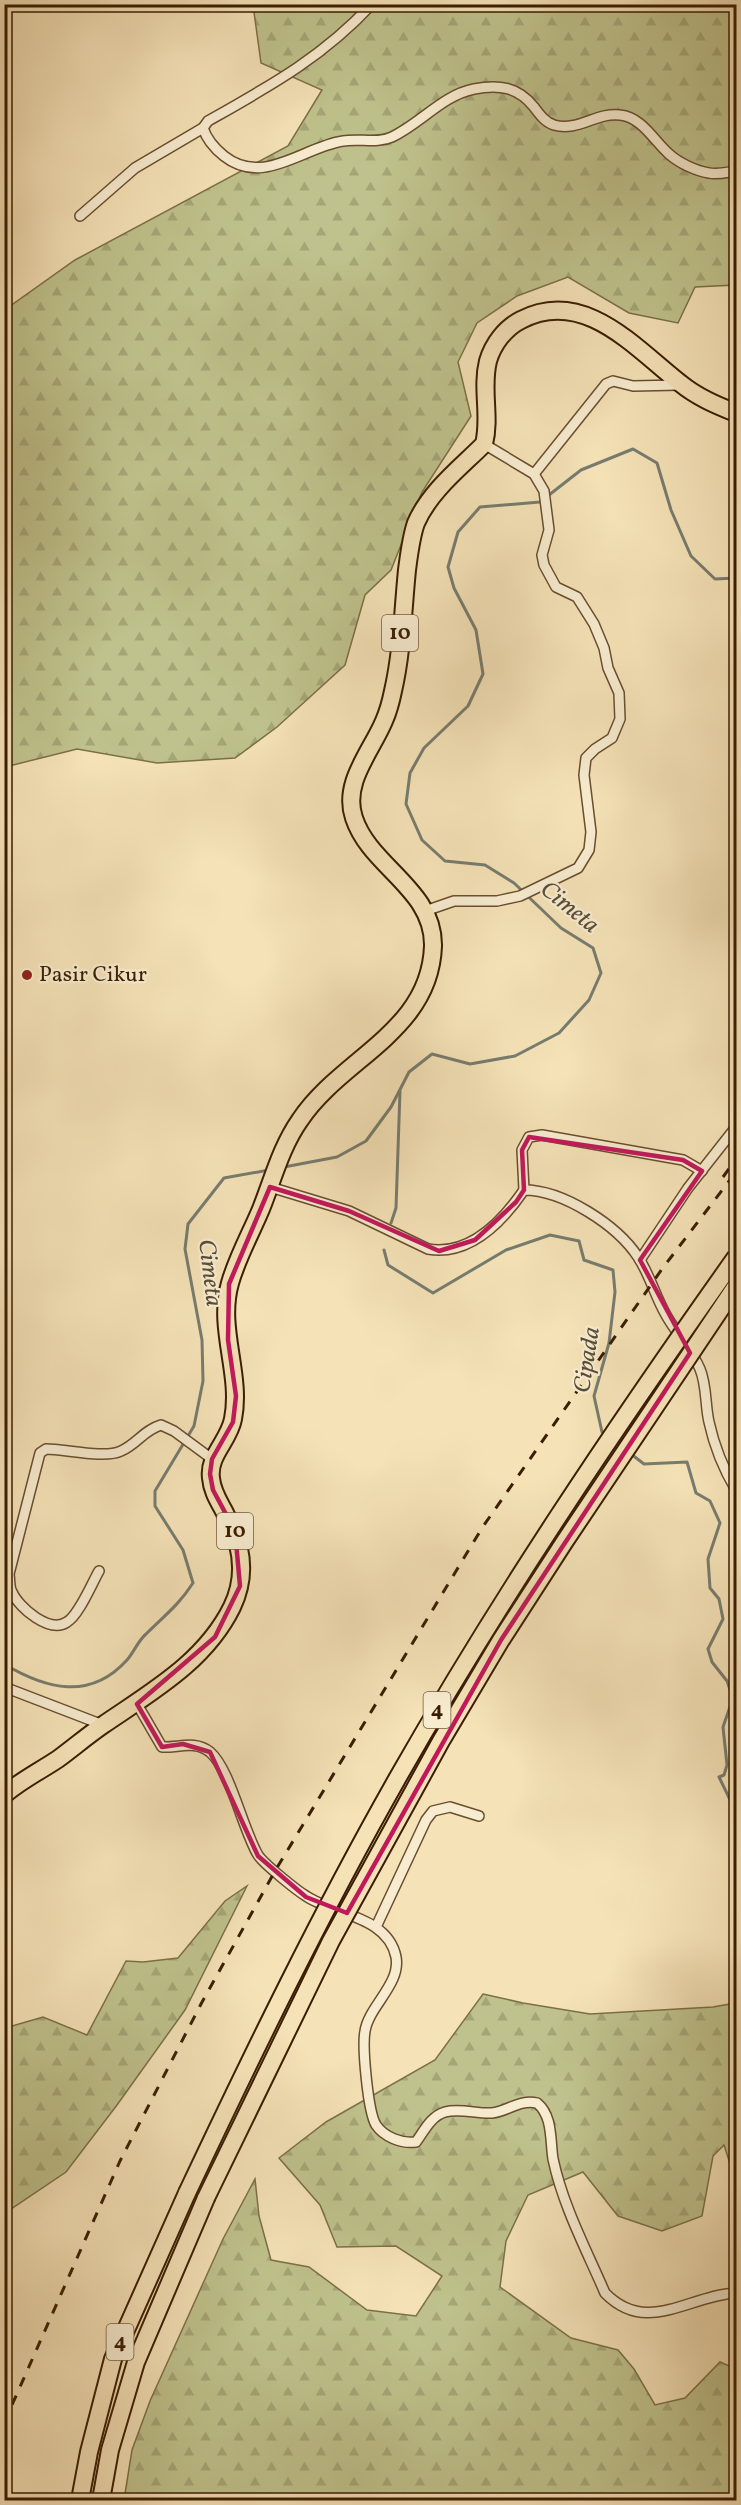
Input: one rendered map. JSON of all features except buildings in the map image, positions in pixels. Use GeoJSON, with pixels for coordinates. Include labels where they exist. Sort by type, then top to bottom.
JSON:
{"type":"FeatureCollection","features":[{"type":"Feature","properties":{"kind":"highway"},"geometry":{"type":"LineString","coordinates":[[484,444],[486,416],[484,395],[488,362],[496,344],[511,325],[530,315],[568,310],[596,319],[618,332],[681,385],[710,403],[736,413]]}},
{"type":"Feature","properties":{"kind":"highway","name":"10"},"geometry":{"type":"LineString","coordinates":[[4,1795],[178,1673],[215,1637],[233,1607],[240,1586],[241,1553],[235,1531],[213,1490],[206,1454],[228,1437],[233,1422],[236,1396],[228,1340],[229,1284],[272,1182],[285,1144],[302,1117],[400,1026],[423,989],[433,946],[431,929],[425,911],[408,887],[364,840],[354,818],[350,800],[355,777],[384,720],[394,688],[415,525],[429,500],[484,444]]}},
{"type":"Feature","properties":{"kind":"highway","name":"4"},"geometry":{"type":"LineString","coordinates":[[80,2500],[113,2359],[187,2193],[291,1977],[424,1733],[582,1477],[736,1257]]}},
{"type":"Feature","properties":{"kind":"highway","name":"4"},"geometry":{"type":"LineString","coordinates":[[101,2500],[110,2450],[136,2362],[206,2198],[331,1941],[501,1640],[693,1347],[736,1287]]}},
{"type":"Feature","properties":{"kind":"street"},"geometry":{"type":"LineString","coordinates":[[80,216],[135,168],[314,58],[349,29],[372,4]]}},
{"type":"Feature","properties":{"kind":"street"},"geometry":{"type":"LineString","coordinates":[[203,128],[207,140],[232,163],[254,169],[268,169],[343,140],[390,139],[465,91],[507,88],[524,94],[542,117],[552,124],[570,128],[592,119],[620,115],[636,121],[669,154],[692,168],[710,174],[736,171]]}},
{"type":"Feature","properties":{"kind":"street"},"geometry":{"type":"LineString","coordinates":[[534,474],[606,384],[613,381],[633,386],[681,385]]}},
{"type":"Feature","properties":{"kind":"street"},"geometry":{"type":"LineString","coordinates":[[425,911],[454,901],[497,901],[520,896],[578,868],[589,850],[591,832],[584,775],[586,758],[612,738],[620,719],[619,693],[608,668],[604,648],[594,624],[577,597],[556,587],[544,565],[542,555],[549,530],[544,491],[534,474],[484,444]]}},
{"type":"Feature","properties":{"kind":"street"},"geometry":{"type":"LineString","coordinates":[[640,1260],[702,1171],[736,1127]]}},
{"type":"Feature","properties":{"kind":"street"},"geometry":{"type":"LineString","coordinates":[[272,1182],[349,1211],[428,1249],[439,1251],[454,1249],[485,1232],[505,1214],[524,1191],[523,1146],[529,1137],[542,1135],[682,1160],[702,1171]]}},
{"type":"Feature","properties":{"kind":"street"},"geometry":{"type":"LineString","coordinates":[[524,1191],[553,1194],[578,1205],[615,1233],[640,1260],[659,1302],[699,1367],[705,1383],[709,1422],[736,1490]]}},
{"type":"Feature","properties":{"kind":"street"},"geometry":{"type":"LineString","coordinates":[[99,1571],[73,1617],[60,1625],[51,1626],[44,1623],[17,1601],[10,1590],[9,1574],[37,1459],[46,1449],[119,1453],[135,1443],[151,1428],[160,1425],[174,1431],[206,1454]]}},
{"type":"Feature","properties":{"kind":"street"},"geometry":{"type":"LineString","coordinates":[[4,1687],[104,1725]]}},
{"type":"Feature","properties":{"kind":"street"},"geometry":{"type":"LineString","coordinates":[[136,1704],[162,1747],[194,1745],[210,1752],[222,1771],[258,1856],[306,1897],[376,1927],[388,1938],[396,1959],[393,1975],[367,2022],[364,2032],[367,2091],[375,2124],[394,2139],[407,2143],[416,2142],[433,2118],[444,2112],[490,2113],[502,2111],[523,2102],[537,2103],[546,2114],[563,2198],[605,2293],[614,2302],[627,2309],[650,2312],[686,2306],[736,2293]]}},
{"type":"Feature","properties":{"kind":"street"},"geometry":{"type":"LineString","coordinates":[[376,1927],[426,1820],[433,1811],[450,1808],[479,1816]]}},
{"type":"Feature","properties":{"kind":"highlighted area"},"geometry":{"type":"Polygon","coordinates":[[[529,1137],[683,1160],[702,1171],[640,1260],[690,1353],[501,1640],[347,1913],[306,1897],[258,1856],[210,1752],[183,1744],[162,1747],[137,1704],[215,1637],[240,1586],[235,1531],[213,1490],[210,1474],[212,1459],[233,1422],[236,1396],[228,1340],[229,1284],[270,1187],[349,1211],[439,1251],[475,1240],[516,1202],[524,1190],[522,1150],[529,1137]]]}},
{"type":"Feature","properties":{"kind":"green space"},"geometry":{"type":"Polygon","coordinates":[[[253,5],[736,5],[736,285],[695,287],[678,323],[629,313],[568,277],[517,296],[477,323],[458,362],[471,416],[422,492],[391,570],[365,595],[345,665],[277,727],[235,758],[157,763],[77,749],[5,767],[4,313],[6,309],[75,260],[288,146],[322,90],[261,63],[253,5]]]}},
{"type":"Feature","properties":{"kind":"green space"},"geometry":{"type":"Polygon","coordinates":[[[247,1886],[185,2010],[117,2105],[66,2172],[5,2213],[5,2028],[43,2017],[87,2035],[126,1961],[143,1962],[178,1958],[225,1901],[247,1886]]]}},
{"type":"Feature","properties":{"kind":"green space"},"geometry":{"type":"Polygon","coordinates":[[[483,1994],[590,2014],[713,2007],[736,2003],[736,2172],[732,2170],[724,2145],[713,2156],[702,2216],[662,2231],[618,2216],[583,2172],[528,2195],[506,2241],[500,2287],[571,2338],[618,2350],[634,2369],[655,2405],[685,2398],[720,2362],[736,2369],[736,2500],[124,2500],[132,2450],[150,2401],[223,2239],[255,2179],[259,2216],[271,2260],[309,2267],[367,2310],[416,2316],[442,2276],[396,2246],[337,2247],[320,2205],[279,2158],[326,2122],[435,2060],[483,1994]]]}},
{"type":"Feature","properties":{"kind":"waterway","name":"Cimeta"},"geometry":{"type":"LineString","coordinates":[[284,1167],[337,1157],[366,1141],[391,1107],[409,1072],[432,1054],[470,1064],[515,1056],[559,1033],[589,1000],[601,973],[593,948],[561,928],[514,883],[485,865],[445,861],[422,840],[406,804],[410,773],[424,748],[468,706],[483,674],[476,630],[454,588],[448,567],[458,532],[480,507],[540,502],[581,470],[633,449],[657,463],[671,510],[691,556],[715,579],[736,578]]}},
{"type":"Feature","properties":{"kind":"waterway","name":"Cipada"},"geometry":{"type":"LineString","coordinates":[[391,1223],[396,1208],[400,1091]]}},
{"type":"Feature","properties":{"kind":"waterway","name":"Cimeta"},"geometry":{"type":"LineString","coordinates":[[4,1664],[20,1673],[52,1685],[83,1686],[98,1681],[113,1673],[127,1660],[143,1637],[177,1604],[193,1583],[183,1550],[155,1506],[155,1491],[194,1426],[203,1381],[202,1340],[185,1249],[188,1224],[224,1178],[269,1170]]}},
{"type":"Feature","properties":{"kind":"waterway","name":"Cipada"},"geometry":{"type":"LineString","coordinates":[[384,1250],[388,1265],[433,1293],[506,1250],[550,1235],[579,1241],[584,1260],[613,1270],[615,1292],[609,1343],[594,1396],[602,1432],[607,1435]]}},
{"type":"Feature","properties":{"kind":"waterway","name":"Cipada"},"geometry":{"type":"LineString","coordinates":[[631,1454],[644,1464],[687,1462],[696,1493],[710,1501],[720,1523],[708,1559],[710,1588],[719,1599],[723,1619],[708,1649],[712,1662],[727,1681],[733,1698],[723,1727],[727,1765],[724,1775],[719,1777],[736,1812]]}},
{"type":"Feature","properties":{"kind":"railway"},"geometry":{"type":"LineString","coordinates":[[723,1177],[736,1159]]}},
{"type":"Feature","properties":{"kind":"railway"},"geometry":{"type":"LineString","coordinates":[[4,2423],[120,2161],[201,2004],[275,1871],[482,1528],[662,1269],[736,1172]]}},
{"type":"Feature","properties":{"kind":"place","name":"Pasir Cikur"},"geometry":{"type":"Point","coordinates":[27,975]}}]}
